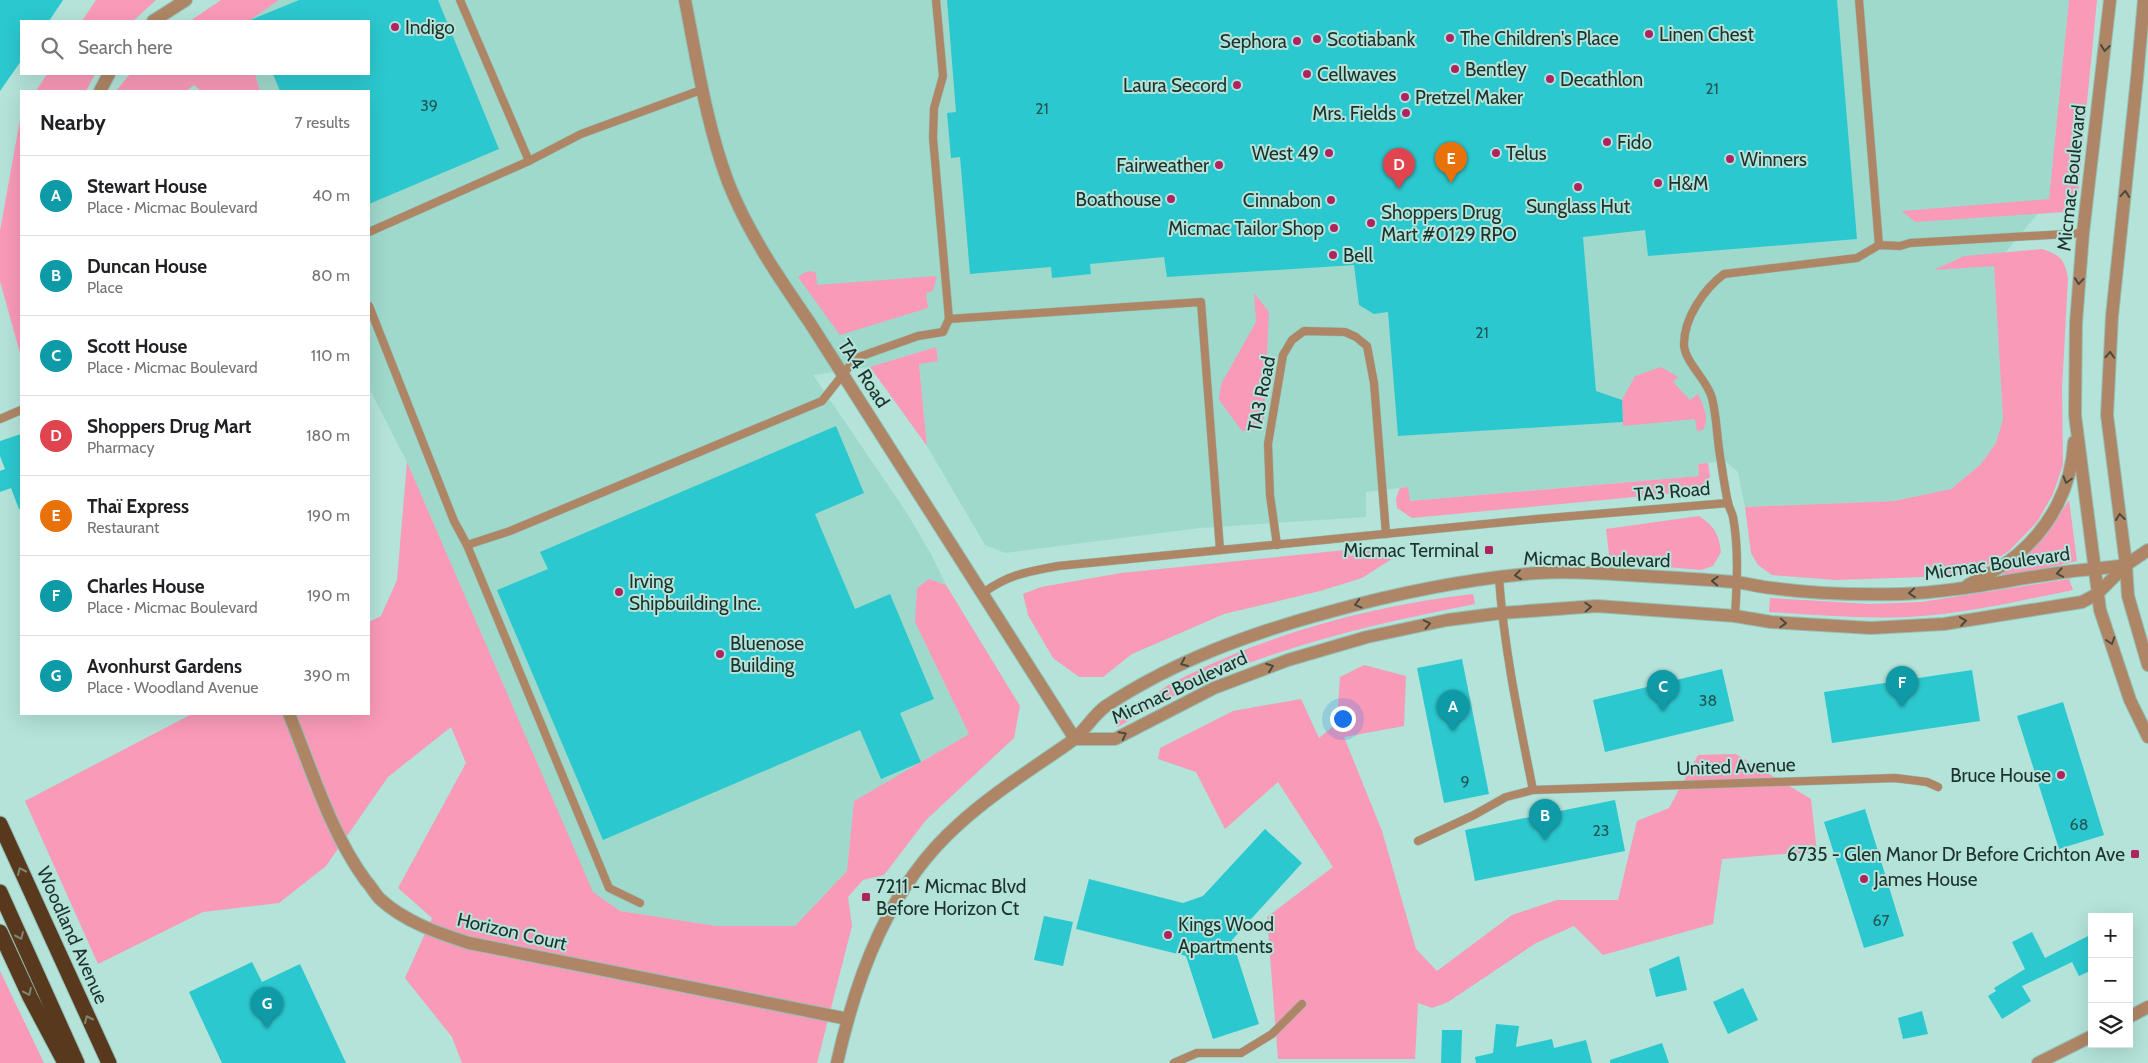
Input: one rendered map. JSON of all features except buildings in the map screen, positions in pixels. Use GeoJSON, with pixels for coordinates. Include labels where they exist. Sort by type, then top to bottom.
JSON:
{"type":"FeatureCollection","features":[{"type":"Feature","properties":{"kind":"highway","name":"Woodland Avenue"},"geometry":{"type":"LineString","coordinates":[[0,824],[109,1063]]}},
{"type":"Feature","properties":{"kind":"highway"},"geometry":{"type":"LineString","coordinates":[[0,892],[78,1063]]}},
{"type":"Feature","properties":{"kind":"highway"},"geometry":{"type":"LineString","coordinates":[[0,932],[30,998],[65,1063]]}},
{"type":"Feature","properties":{"kind":"street"},"geometry":{"type":"LineString","coordinates":[[155,20],[186,0]]}},
{"type":"Feature","properties":{"kind":"street","name":"TA4 Road"},"geometry":{"type":"LineString","coordinates":[[685,0],[701,90],[721,160],[742,214],[772,269],[810,323],[1075,739]]}},
{"type":"Feature","properties":{"kind":"street","name":"Micmac Boulevard"},"geometry":{"type":"LineString","coordinates":[[2097,594],[2093,548],[2074,415],[2076,323],[2110,0]]}},
{"type":"Feature","properties":{"kind":"street"},"geometry":{"type":"LineString","coordinates":[[2144,0],[2138,78],[2112,316],[2107,415],[2126,565],[2128,596],[2148,665]]}},
{"type":"Feature","properties":{"kind":"street"},"geometry":{"type":"LineString","coordinates":[[101,90],[108,75]]}},
{"type":"Feature","properties":{"kind":"street"},"geometry":{"type":"LineString","coordinates":[[1960,589],[1996,570],[2018,554],[2056,509],[2068,483],[2073,453],[2074,415]]}},
{"type":"Feature","properties":{"kind":"street"},"geometry":{"type":"LineString","coordinates":[[2126,565],[2148,550]]}},
{"type":"Feature","properties":{"kind":"street","name":"Micmac Boulevard"},"geometry":{"type":"LineString","coordinates":[[837,1063],[862,972],[880,930],[895,902],[935,847],[990,797],[1075,739],[1102,708],[1167,671],[1228,644],[1275,627],[1363,602],[1439,585],[1540,572],[1629,575],[1737,582],[1773,589],[1850,594],[1903,594],[1960,589],[2074,571],[2126,565]]}},
{"type":"Feature","properties":{"kind":"street","name":"Micmac Boulevard"},"geometry":{"type":"LineString","coordinates":[[1075,739],[1115,739],[1214,688],[1308,653],[1367,637],[1447,620],[1502,613],[1596,606],[1735,616],[1771,622],[1871,628],[1944,624],[2082,602],[2097,594],[2126,565]]}},
{"type":"Feature","properties":{"kind":"street"},"geometry":{"type":"LineString","coordinates":[[2097,594],[2100,610],[2130,700],[2148,737]]}},
{"type":"Feature","properties":{"kind":"street","name":"Horizon Court"},"geometry":{"type":"LineString","coordinates":[[289,715],[337,832],[358,869],[380,898],[405,917],[435,932],[469,942],[848,1019]]}},
{"type":"Feature","properties":{"kind":"street"},"geometry":{"type":"LineString","coordinates":[[2133,1015],[2148,1007]]}},
{"type":"Feature","properties":{"kind":"street"},"geometry":{"type":"LineString","coordinates":[[2038,1063],[2088,1038]]}},
{"type":"Feature","properties":{"kind":"lane"},"geometry":{"type":"LineString","coordinates":[[460,0],[529,161]]}},
{"type":"Feature","properties":{"kind":"lane"},"geometry":{"type":"LineString","coordinates":[[467,545],[510,532],[822,400],[856,358],[918,336],[943,332],[950,319],[933,138],[934,108],[943,76],[936,0]]}},
{"type":"Feature","properties":{"kind":"lane"},"geometry":{"type":"LineString","coordinates":[[1859,0],[1879,245]]}},
{"type":"Feature","properties":{"kind":"lane"},"geometry":{"type":"LineString","coordinates":[[370,232],[529,161],[581,134],[701,90]]}},
{"type":"Feature","properties":{"kind":"lane"},"geometry":{"type":"LineString","coordinates":[[1728,503],[1712,398],[1706,383],[1686,356],[1684,344],[1690,321],[1699,301],[1710,284],[1724,274],[1857,258],[1879,245],[1900,246],[1910,243],[2084,233]]}},
{"type":"Feature","properties":{"kind":"lane"},"geometry":{"type":"LineString","coordinates":[[950,319],[1201,302],[1220,550]]}},
{"type":"Feature","properties":{"kind":"lane"},"geometry":{"type":"LineString","coordinates":[[370,309],[454,521],[467,545],[609,888],[640,903]]}},
{"type":"Feature","properties":{"kind":"lane","name":"TA3 Road"},"geometry":{"type":"LineString","coordinates":[[1277,545],[1270,495],[1268,444],[1283,356],[1292,340],[1304,331],[1345,332],[1356,337],[1367,346],[1374,383],[1386,534]]}},
{"type":"Feature","properties":{"kind":"lane"},"geometry":{"type":"LineString","coordinates":[[0,419],[20,410]]}},
{"type":"Feature","properties":{"kind":"lane","name":"TA3 Road"},"geometry":{"type":"LineString","coordinates":[[982,593],[1000,581],[1016,574],[1058,566],[1728,503],[1733,517],[1737,582],[1735,616]]}},
{"type":"Feature","properties":{"kind":"lane"},"geometry":{"type":"LineString","coordinates":[[1499,578],[1502,613],[1515,698],[1533,790]]}},
{"type":"Feature","properties":{"kind":"lane","name":"United Avenue"},"geometry":{"type":"LineString","coordinates":[[1418,841],[1474,815],[1506,797],[1533,790],[1895,778],[1927,782],[1938,787]]}},
{"type":"Feature","properties":{"kind":"lane"},"geometry":{"type":"LineString","coordinates":[[1174,1063],[1198,1053],[1241,1053],[1272,1034],[1302,1004]]}},
{"type":"Feature","properties":{"kind":"shaded area"},"geometry":{"type":"Polygon","coordinates":[[[96,0],[156,0],[134,20],[83,20],[96,0]]]}},
{"type":"Feature","properties":{"kind":"shaded area"},"geometry":{"type":"Polygon","coordinates":[[[221,0],[279,0],[250,20],[191,20],[221,0]]]}},
{"type":"Feature","properties":{"kind":"shaded area"},"geometry":{"type":"Polygon","coordinates":[[[279,0],[2069,0],[2049,200],[1994,266],[2003,419],[1996,443],[1981,464],[1951,489],[1894,501],[1745,507],[1738,472],[1725,461],[1698,464],[1699,476],[1409,501],[1408,487],[1366,492],[1366,517],[1200,528],[1005,553],[985,545],[927,446],[919,363],[936,347],[870,367],[813,375],[905,510],[931,554],[946,585],[929,579],[915,622],[969,734],[854,801],[847,871],[795,926],[716,926],[620,911],[593,893],[407,462],[370,390],[370,90],[260,90],[255,75],[370,75],[370,20],[250,20],[279,0]]]}},
{"type":"Feature","properties":{"kind":"shaded area"},"geometry":{"type":"Polygon","coordinates":[[[2069,0],[2097,0],[2078,194],[2065,212],[1915,222],[1902,211],[2049,199],[2069,0]]]}},
{"type":"Feature","properties":{"kind":"shaded area"},"geometry":{"type":"Polygon","coordinates":[[[46,75],[94,75],[87,90],[37,90],[46,75]]]}},
{"type":"Feature","properties":{"kind":"shaded area"},"geometry":{"type":"Polygon","coordinates":[[[129,75],[255,75],[260,90],[200,90],[194,85],[187,90],[117,90],[129,75]]]}},
{"type":"Feature","properties":{"kind":"shaded area"},"geometry":{"type":"Polygon","coordinates":[[[20,120],[20,353],[0,281],[0,231],[20,120]]]}},
{"type":"Feature","properties":{"kind":"shaded area"},"geometry":{"type":"Polygon","coordinates":[[[2042,249],[2061,259],[2068,278],[2062,389],[2063,465],[2053,494],[2037,522],[2009,551],[1984,567],[1953,576],[1836,580],[1772,575],[1758,565],[1751,553],[1745,507],[1894,501],[1951,489],[1981,464],[1996,443],[2003,419],[1994,266],[1934,270],[1964,256],[2042,249]]]}},
{"type":"Feature","properties":{"kind":"shaded area"},"geometry":{"type":"Polygon","coordinates":[[[811,271],[816,273],[817,285],[937,276],[933,291],[926,293],[928,308],[840,335],[798,277],[811,271]]]}},
{"type":"Feature","properties":{"kind":"shaded area"},"geometry":{"type":"Polygon","coordinates":[[[1254,293],[1269,312],[1264,418],[1255,430],[1242,431],[1219,400],[1221,384],[1256,322],[1254,293]]]}},
{"type":"Feature","properties":{"kind":"shaded area"},"geometry":{"type":"Polygon","coordinates":[[[936,347],[938,361],[919,364],[927,446],[870,367],[936,347]]]}},
{"type":"Feature","properties":{"kind":"shaded area"},"geometry":{"type":"Polygon","coordinates":[[[1661,367],[1678,377],[1673,382],[1690,400],[1698,394],[1706,417],[1703,430],[1697,431],[1695,419],[1623,426],[1622,400],[1635,376],[1661,367]]]}},
{"type":"Feature","properties":{"kind":"shaded area"},"geometry":{"type":"Polygon","coordinates":[[[407,462],[593,892],[620,911],[716,926],[795,926],[847,871],[854,801],[969,734],[915,622],[917,588],[929,579],[946,585],[1020,706],[1014,738],[926,820],[884,875],[863,880],[848,897],[852,926],[817,1063],[462,1063],[452,1037],[405,978],[432,918],[398,888],[466,763],[451,727],[388,777],[326,866],[279,903],[203,912],[98,964],[25,801],[190,715],[370,715],[370,622],[381,616],[397,580],[407,462]]]}},
{"type":"Feature","properties":{"kind":"shaded area"},"geometry":{"type":"Polygon","coordinates":[[[1708,463],[1710,477],[1697,491],[1412,518],[1397,508],[1396,498],[1400,488],[1408,487],[1410,501],[1699,476],[1698,464],[1708,463]]]}},
{"type":"Feature","properties":{"kind":"shaded area"},"geometry":{"type":"Polygon","coordinates":[[[2069,500],[2077,561],[2003,578],[2002,574],[2013,567],[2040,541],[2069,500]]]}},
{"type":"Feature","properties":{"kind":"shaded area"},"geometry":{"type":"Polygon","coordinates":[[[1699,516],[1712,527],[1719,540],[1721,552],[1713,566],[1701,570],[1610,562],[1606,529],[1699,516]]]}},
{"type":"Feature","properties":{"kind":"shaded area"},"geometry":{"type":"Polygon","coordinates":[[[1375,547],[1395,557],[1362,578],[1320,591],[1224,614],[1132,654],[1103,677],[1079,677],[1053,658],[1028,615],[1023,594],[1041,587],[1121,573],[1375,547]]]}},
{"type":"Feature","properties":{"kind":"shaded area"},"geometry":{"type":"Polygon","coordinates":[[[2069,579],[2073,590],[1960,612],[1903,617],[1865,617],[1769,612],[1770,598],[1870,604],[1921,602],[2069,579]]]}},
{"type":"Feature","properties":{"kind":"shaded area"},"geometry":{"type":"Polygon","coordinates":[[[1473,594],[1475,604],[1349,632],[1256,660],[1198,684],[1118,727],[1114,722],[1141,708],[1170,684],[1209,665],[1282,636],[1358,614],[1434,599],[1473,594]]]}},
{"type":"Feature","properties":{"kind":"shaded area"},"geometry":{"type":"Polygon","coordinates":[[[1364,665],[1406,676],[1404,726],[1344,737],[1382,831],[1416,949],[1437,971],[1512,915],[1557,900],[1618,900],[1637,821],[1669,808],[1698,755],[1736,754],[1811,799],[1817,853],[1722,859],[1713,924],[1603,955],[1574,926],[1536,943],[1448,1002],[1432,1008],[1418,1003],[1415,1059],[1278,1059],[1267,917],[1333,867],[1278,782],[1225,829],[1196,772],[1158,759],[1160,748],[1233,711],[1301,699],[1319,738],[1337,723],[1340,677],[1364,665]]]}},
{"type":"Feature","properties":{"kind":"shaded area"},"geometry":{"type":"Polygon","coordinates":[[[0,971],[44,1063],[0,1063],[0,971]]]}},
{"type":"Feature","properties":{"kind":"place","name":"Indigo"},"geometry":{"type":"Point","coordinates":[395,27]}},
{"type":"Feature","properties":{"kind":"place","name":"Linen Chest"},"geometry":{"type":"Point","coordinates":[1649,34]}},
{"type":"Feature","properties":{"kind":"place","name":"The Children's Place"},"geometry":{"type":"Point","coordinates":[1450,38]}},
{"type":"Feature","properties":{"kind":"place","name":"Scotiabank"},"geometry":{"type":"Point","coordinates":[1317,39]}},
{"type":"Feature","properties":{"kind":"place","name":"Sephora"},"geometry":{"type":"Point","coordinates":[1297,41]}},
{"type":"Feature","properties":{"kind":"place","name":"Bentley"},"geometry":{"type":"Point","coordinates":[1455,69]}},
{"type":"Feature","properties":{"kind":"place","name":"Cellwaves"},"geometry":{"type":"Point","coordinates":[1307,74]}},
{"type":"Feature","properties":{"kind":"place","name":"Decathlon"},"geometry":{"type":"Point","coordinates":[1550,79]}},
{"type":"Feature","properties":{"kind":"place","name":"Laura Secord"},"geometry":{"type":"Point","coordinates":[1237,85]}},
{"type":"Feature","properties":{"kind":"place","name":"Pretzel Maker"},"geometry":{"type":"Point","coordinates":[1405,97]}},
{"type":"Feature","properties":{"kind":"place","name":"Mrs. Fields"},"geometry":{"type":"Point","coordinates":[1406,113]}},
{"type":"Feature","properties":{"kind":"place","name":"Fido"},"geometry":{"type":"Point","coordinates":[1607,142]}},
{"type":"Feature","properties":{"kind":"place","name":"West 49"},"geometry":{"type":"Point","coordinates":[1329,153]}},
{"type":"Feature","properties":{"kind":"place","name":"Telus"},"geometry":{"type":"Point","coordinates":[1496,153]}},
{"type":"Feature","properties":{"kind":"place","name":"Winners"},"geometry":{"type":"Point","coordinates":[1730,159]}},
{"type":"Feature","properties":{"kind":"place","name":"Fairweather"},"geometry":{"type":"Point","coordinates":[1219,165]}},
{"type":"Feature","properties":{"kind":"place","name":"Thaï Express"},"geometry":{"type":"Point","coordinates":[1451,183]}},
{"type":"Feature","properties":{"kind":"place","name":"H&M"},"geometry":{"type":"Point","coordinates":[1658,183]}},
{"type":"Feature","properties":{"kind":"place","name":"Sunglass Hut"},"geometry":{"type":"Point","coordinates":[1578,187]}},
{"type":"Feature","properties":{"kind":"place","name":"Shoppers Drug Mart"},"geometry":{"type":"Point","coordinates":[1399,189]}},
{"type":"Feature","properties":{"kind":"place","name":"Boathouse"},"geometry":{"type":"Point","coordinates":[1171,199]}},
{"type":"Feature","properties":{"kind":"place","name":"Cinnabon"},"geometry":{"type":"Point","coordinates":[1331,200]}},
{"type":"Feature","properties":{"kind":"place","name":"Shoppers Drug Mart #0129 RPO"},"geometry":{"type":"Point","coordinates":[1371,223]}},
{"type":"Feature","properties":{"kind":"place","name":"Micmac Tailor Shop"},"geometry":{"type":"Point","coordinates":[1334,228]}},
{"type":"Feature","properties":{"kind":"place","name":"Bell"},"geometry":{"type":"Point","coordinates":[1333,255]}},
{"type":"Feature","properties":{"kind":"place","name":"Micmac Terminal"},"geometry":{"type":"Point","coordinates":[1489,550]}},
{"type":"Feature","properties":{"kind":"place","name":"Irving Shipbuilding Inc."},"geometry":{"type":"Point","coordinates":[619,592]}},
{"type":"Feature","properties":{"kind":"place","name":"Bluenose Building"},"geometry":{"type":"Point","coordinates":[720,654]}},
{"type":"Feature","properties":{"kind":"place","name":"Charles House"},"geometry":{"type":"Point","coordinates":[1902,707]}},
{"type":"Feature","properties":{"kind":"place","name":"Scott House"},"geometry":{"type":"Point","coordinates":[1663,711]}},
{"type":"Feature","properties":{"kind":"place","name":"Stewart House"},"geometry":{"type":"Point","coordinates":[1453,731]}},
{"type":"Feature","properties":{"kind":"place","name":"Bruce House"},"geometry":{"type":"Point","coordinates":[2061,775]}},
{"type":"Feature","properties":{"kind":"place","name":"Duncan House"},"geometry":{"type":"Point","coordinates":[1545,840]}},
{"type":"Feature","properties":{"kind":"place","name":"6735 - Glen Manor Dr Before Crichton Ave"},"geometry":{"type":"Point","coordinates":[2135,854]}},
{"type":"Feature","properties":{"kind":"place","name":"James House"},"geometry":{"type":"Point","coordinates":[1864,879]}},
{"type":"Feature","properties":{"kind":"place","name":"7211 - Micmac Blvd Before Horizon Ct"},"geometry":{"type":"Point","coordinates":[866,897]}},
{"type":"Feature","properties":{"kind":"place","name":"Kings Wood Apartments"},"geometry":{"type":"Point","coordinates":[1168,935]}},
{"type":"Feature","properties":{"kind":"place","name":"Avonhurst Gardens"},"geometry":{"type":"Point","coordinates":[267,1028]}}]}
